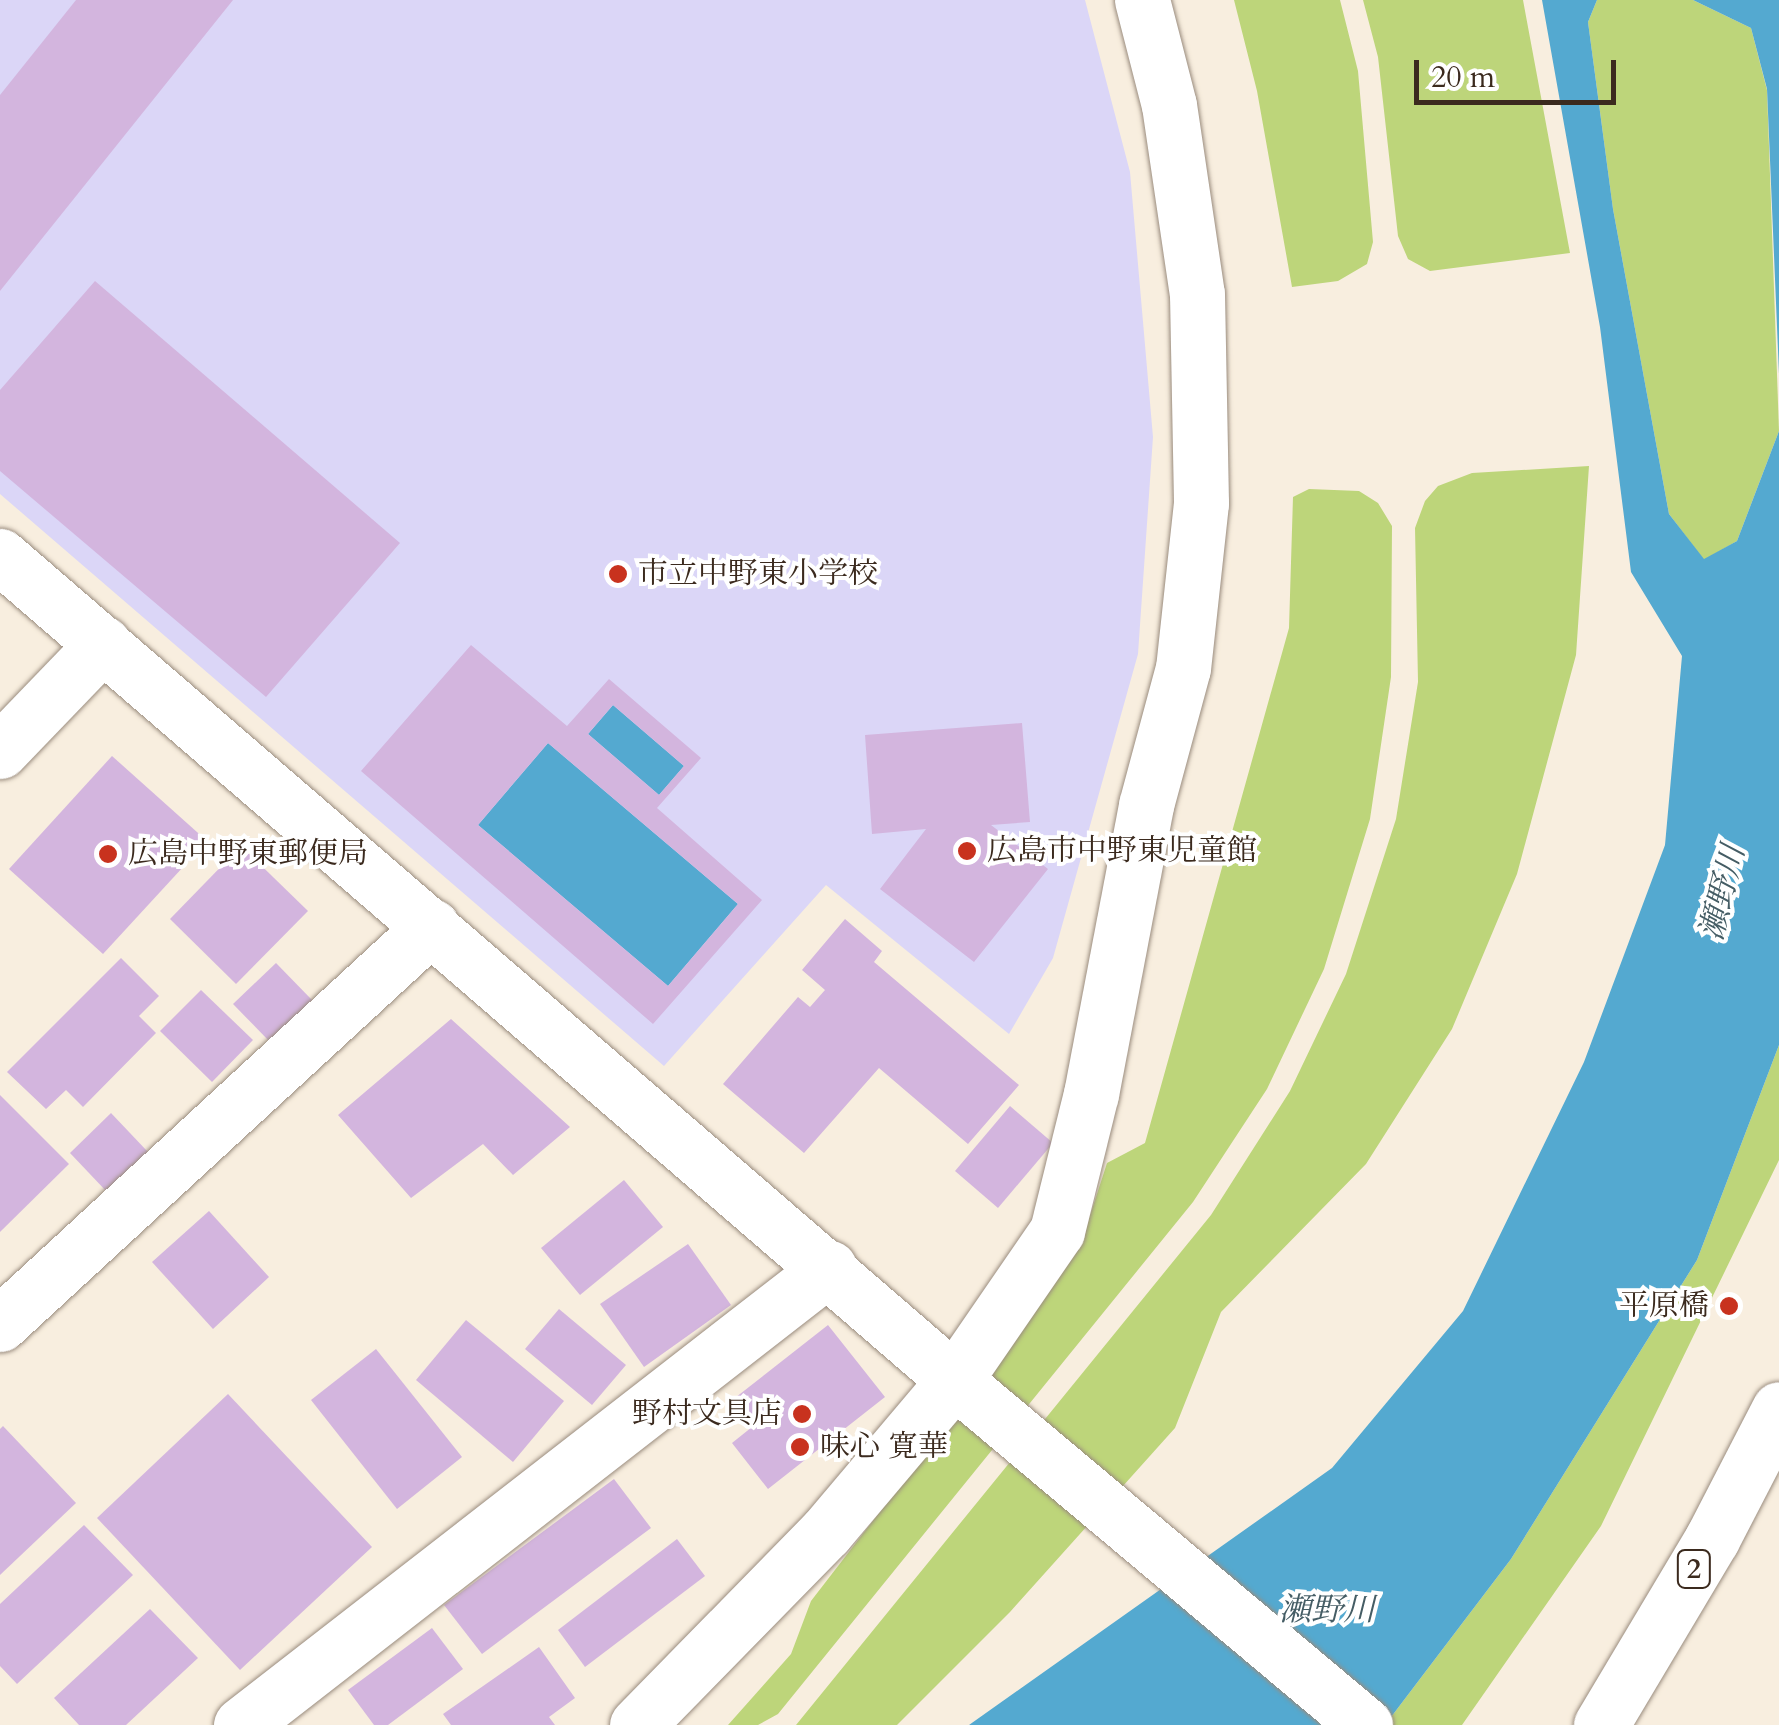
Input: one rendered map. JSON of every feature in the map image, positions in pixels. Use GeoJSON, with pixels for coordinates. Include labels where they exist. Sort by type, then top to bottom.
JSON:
{"type":"FeatureCollection","features":[{"type":"Feature","properties":{"kind":"main road"},"geometry":{"type":"LineString","coordinates":[[637,1725],[826,1532],[961,1384],[1057,1231],[1091,1094],[1146,805],[1183,668],[1200,502],[1197,294],[1169,105],[1142,0]]}},
{"type":"Feature","properties":{"kind":"main road"},"geometry":{"type":"LineString","coordinates":[[0,556],[961,1384],[1365,1725]]}},
{"type":"Feature","properties":{"kind":"main road"},"geometry":{"type":"LineString","coordinates":[[0,751],[103,644]]}},
{"type":"Feature","properties":{"kind":"main road"},"geometry":{"type":"LineString","coordinates":[[0,1324],[432,926]]}},
{"type":"Feature","properties":{"kind":"main road"},"geometry":{"type":"LineString","coordinates":[[241,1725],[828,1268]]}},
{"type":"Feature","properties":{"kind":"main road","name":"2"},"geometry":{"type":"LineString","coordinates":[[1601,1725],[1712,1539],[1779,1409]]}},
{"type":"Feature","properties":{"kind":"shaded area","name":"市立中野東小学校"},"geometry":{"type":"Polygon","coordinates":[[[0,0],[1085,0],[1130,172],[1153,437],[1138,654],[1053,958],[1009,1034],[826,885],[664,1066],[0,494],[0,0]]]}},
{"type":"Feature","properties":{"kind":"green space"},"geometry":{"type":"Polygon","coordinates":[[[1234,0],[1340,0],[1358,71],[1373,242],[1367,264],[1338,281],[1292,287],[1257,91],[1234,0]]]}},
{"type":"Feature","properties":{"kind":"green space"},"geometry":{"type":"Polygon","coordinates":[[[1363,0],[1523,0],[1570,253],[1430,271],[1408,259],[1398,236],[1378,57],[1363,0]]]}},
{"type":"Feature","properties":{"kind":"green space"},"geometry":{"type":"Polygon","coordinates":[[[1597,0],[1693,0],[1751,28],[1767,90],[1779,431],[1737,541],[1704,560],[1669,514],[1613,209],[1588,22],[1597,0]]]}},
{"type":"Feature","properties":{"kind":"green space"},"geometry":{"type":"Polygon","coordinates":[[[1589,466],[1576,655],[1517,874],[1452,1029],[1366,1164],[1221,1312],[1175,1428],[1010,1612],[897,1725],[796,1725],[1211,1215],[1290,1091],[1346,974],[1396,819],[1418,682],[1415,528],[1425,501],[1438,486],[1472,473],[1589,466]]]}},
{"type":"Feature","properties":{"kind":"green space"},"geometry":{"type":"Polygon","coordinates":[[[1309,489],[1359,491],[1378,503],[1392,526],[1391,677],[1370,819],[1324,969],[1267,1089],[1193,1202],[778,1714],[758,1725],[728,1725],[791,1654],[811,1601],[1035,1311],[1083,1237],[1107,1163],[1145,1143],[1289,628],[1293,497],[1309,489]]]}},
{"type":"Feature","properties":{"kind":"green space"},"geometry":{"type":"Polygon","coordinates":[[[1779,1045],[1779,1160],[1601,1526],[1462,1725],[1385,1725],[1511,1559],[1697,1260],[1779,1045]]]}},
{"type":"Feature","properties":{"kind":"water","name":"瀬野川"},"geometry":{"type":"Polygon","coordinates":[[[1542,0],[1597,0],[1588,22],[1613,209],[1669,514],[1704,559],[1737,541],[1779,431],[1779,1045],[1697,1260],[1511,1559],[1385,1725],[969,1725],[1332,1468],[1463,1311],[1584,1062],[1665,845],[1682,656],[1631,572],[1600,327],[1542,0]]]}},
{"type":"Feature","properties":{"kind":"water"},"geometry":{"type":"Polygon","coordinates":[[[1693,0],[1779,0],[1779,374],[1767,89],[1751,28],[1693,0]]]}},
{"type":"Feature","properties":{"kind":"water"},"geometry":{"type":"Polygon","coordinates":[[[613,705],[684,766],[659,795],[588,734],[613,705]]]}},
{"type":"Feature","properties":{"kind":"water"},"geometry":{"type":"Polygon","coordinates":[[[548,743],[738,904],[668,986],[478,825],[548,743]]]}},
{"type":"Feature","properties":{"kind":"building"},"geometry":{"type":"Polygon","coordinates":[[[76,0],[233,0],[0,291],[0,95],[76,0]]]}},
{"type":"Feature","properties":{"kind":"building"},"geometry":{"type":"Polygon","coordinates":[[[95,281],[400,543],[266,697],[0,471],[0,390],[95,281]]]}},
{"type":"Feature","properties":{"kind":"building"},"geometry":{"type":"Polygon","coordinates":[[[471,645],[567,726],[609,679],[701,758],[657,808],[762,900],[653,1024],[361,771],[471,645]],[[613,705],[588,734],[659,795],[684,766],[613,705]],[[548,743],[478,825],[668,986],[738,904],[548,743]]]}},
{"type":"Feature","properties":{"kind":"building","name":"広島市中野東児童館"},"geometry":{"type":"Polygon","coordinates":[[[1022,723],[1030,822],[991,825],[1048,869],[974,962],[880,889],[926,829],[872,834],[865,735],[1022,723]]]}},
{"type":"Feature","properties":{"kind":"building"},"geometry":{"type":"Polygon","coordinates":[[[112,756],[207,841],[103,954],[9,869],[112,756]]]}},
{"type":"Feature","properties":{"kind":"building"},"geometry":{"type":"Polygon","coordinates":[[[241,846],[308,911],[236,984],[170,919],[241,846]]]}},
{"type":"Feature","properties":{"kind":"building"},"geometry":{"type":"Polygon","coordinates":[[[845,919],[882,951],[874,962],[1019,1085],[968,1144],[879,1068],[804,1153],[723,1084],[798,997],[810,1007],[825,990],[802,970],[845,919]]]}},
{"type":"Feature","properties":{"kind":"building"},"geometry":{"type":"Polygon","coordinates":[[[121,958],[159,996],[139,1016],[156,1033],[83,1107],[66,1090],[46,1109],[7,1072],[121,958]]]}},
{"type":"Feature","properties":{"kind":"building"},"geometry":{"type":"Polygon","coordinates":[[[276,963],[312,1000],[270,1042],[233,1004],[276,963]]]}},
{"type":"Feature","properties":{"kind":"building"},"geometry":{"type":"Polygon","coordinates":[[[201,990],[253,1040],[212,1082],[160,1031],[201,990]]]}},
{"type":"Feature","properties":{"kind":"building"},"geometry":{"type":"Polygon","coordinates":[[[451,1019],[570,1127],[513,1175],[483,1144],[411,1198],[338,1115],[451,1019]]]}},
{"type":"Feature","properties":{"kind":"building"},"geometry":{"type":"Polygon","coordinates":[[[0,1095],[69,1164],[0,1232],[0,1095]]]}},
{"type":"Feature","properties":{"kind":"building"},"geometry":{"type":"Polygon","coordinates":[[[1010,1106],[1053,1143],[998,1208],[955,1171],[1010,1106]]]}},
{"type":"Feature","properties":{"kind":"building"},"geometry":{"type":"Polygon","coordinates":[[[111,1113],[148,1152],[107,1192],[70,1153],[111,1113]]]}},
{"type":"Feature","properties":{"kind":"building"},"geometry":{"type":"Polygon","coordinates":[[[624,1180],[663,1227],[580,1295],[541,1248],[624,1180]]]}},
{"type":"Feature","properties":{"kind":"building"},"geometry":{"type":"Polygon","coordinates":[[[209,1211],[269,1277],[213,1329],[152,1262],[209,1211]]]}},
{"type":"Feature","properties":{"kind":"building"},"geometry":{"type":"Polygon","coordinates":[[[688,1244],[731,1305],[644,1367],[600,1304],[688,1244]]]}},
{"type":"Feature","properties":{"kind":"building"},"geometry":{"type":"Polygon","coordinates":[[[559,1309],[626,1365],[592,1405],[525,1349],[559,1309]]]}},
{"type":"Feature","properties":{"kind":"building"},"geometry":{"type":"Polygon","coordinates":[[[466,1320],[564,1401],[513,1462],[416,1380],[466,1320]]]}},
{"type":"Feature","properties":{"kind":"building","name":"野村文具店"},"geometry":{"type":"Polygon","coordinates":[[[828,1325],[885,1397],[768,1489],[732,1443],[752,1427],[731,1401],[828,1325]]]}},
{"type":"Feature","properties":{"kind":"building"},"geometry":{"type":"Polygon","coordinates":[[[376,1349],[462,1457],[397,1509],[311,1400],[376,1349]]]}},
{"type":"Feature","properties":{"kind":"building"},"geometry":{"type":"Polygon","coordinates":[[[228,1394],[372,1547],[240,1670],[97,1518],[228,1394]]]}},
{"type":"Feature","properties":{"kind":"building"},"geometry":{"type":"Polygon","coordinates":[[[3,1426],[76,1503],[0,1575],[0,1429],[3,1426]]]}},
{"type":"Feature","properties":{"kind":"building"},"geometry":{"type":"Polygon","coordinates":[[[614,1479],[651,1528],[482,1654],[444,1605],[614,1479]]]}},
{"type":"Feature","properties":{"kind":"building"},"geometry":{"type":"Polygon","coordinates":[[[84,1525],[133,1575],[17,1684],[0,1666],[0,1604],[84,1525]]]}},
{"type":"Feature","properties":{"kind":"building"},"geometry":{"type":"Polygon","coordinates":[[[677,1539],[705,1576],[585,1667],[558,1630],[677,1539]]]}},
{"type":"Feature","properties":{"kind":"building"},"geometry":{"type":"Polygon","coordinates":[[[150,1609],[198,1658],[126,1725],[79,1725],[54,1698],[150,1609]]]}},
{"type":"Feature","properties":{"kind":"building"},"geometry":{"type":"Polygon","coordinates":[[[432,1628],[463,1669],[388,1725],[374,1725],[348,1690],[432,1628]]]}},
{"type":"Feature","properties":{"kind":"building"},"geometry":{"type":"Polygon","coordinates":[[[539,1647],[575,1698],[549,1717],[555,1725],[451,1725],[443,1714],[539,1647]]]}},
{"type":"Feature","properties":{"kind":"place","name":"市立中野東小学校"},"geometry":{"type":"Point","coordinates":[618,574]}},
{"type":"Feature","properties":{"kind":"place","name":"広島市中野東児童館"},"geometry":{"type":"Point","coordinates":[967,851]}},
{"type":"Feature","properties":{"kind":"place","name":"広島中野東郵便局"},"geometry":{"type":"Point","coordinates":[108,854]}},
{"type":"Feature","properties":{"kind":"place","name":"平原橋"},"geometry":{"type":"Point","coordinates":[1729,1306]}},
{"type":"Feature","properties":{"kind":"place","name":"野村文具店"},"geometry":{"type":"Point","coordinates":[802,1414]}},
{"type":"Feature","properties":{"kind":"place","name":"味心 寛華"},"geometry":{"type":"Point","coordinates":[800,1447]}}]}
